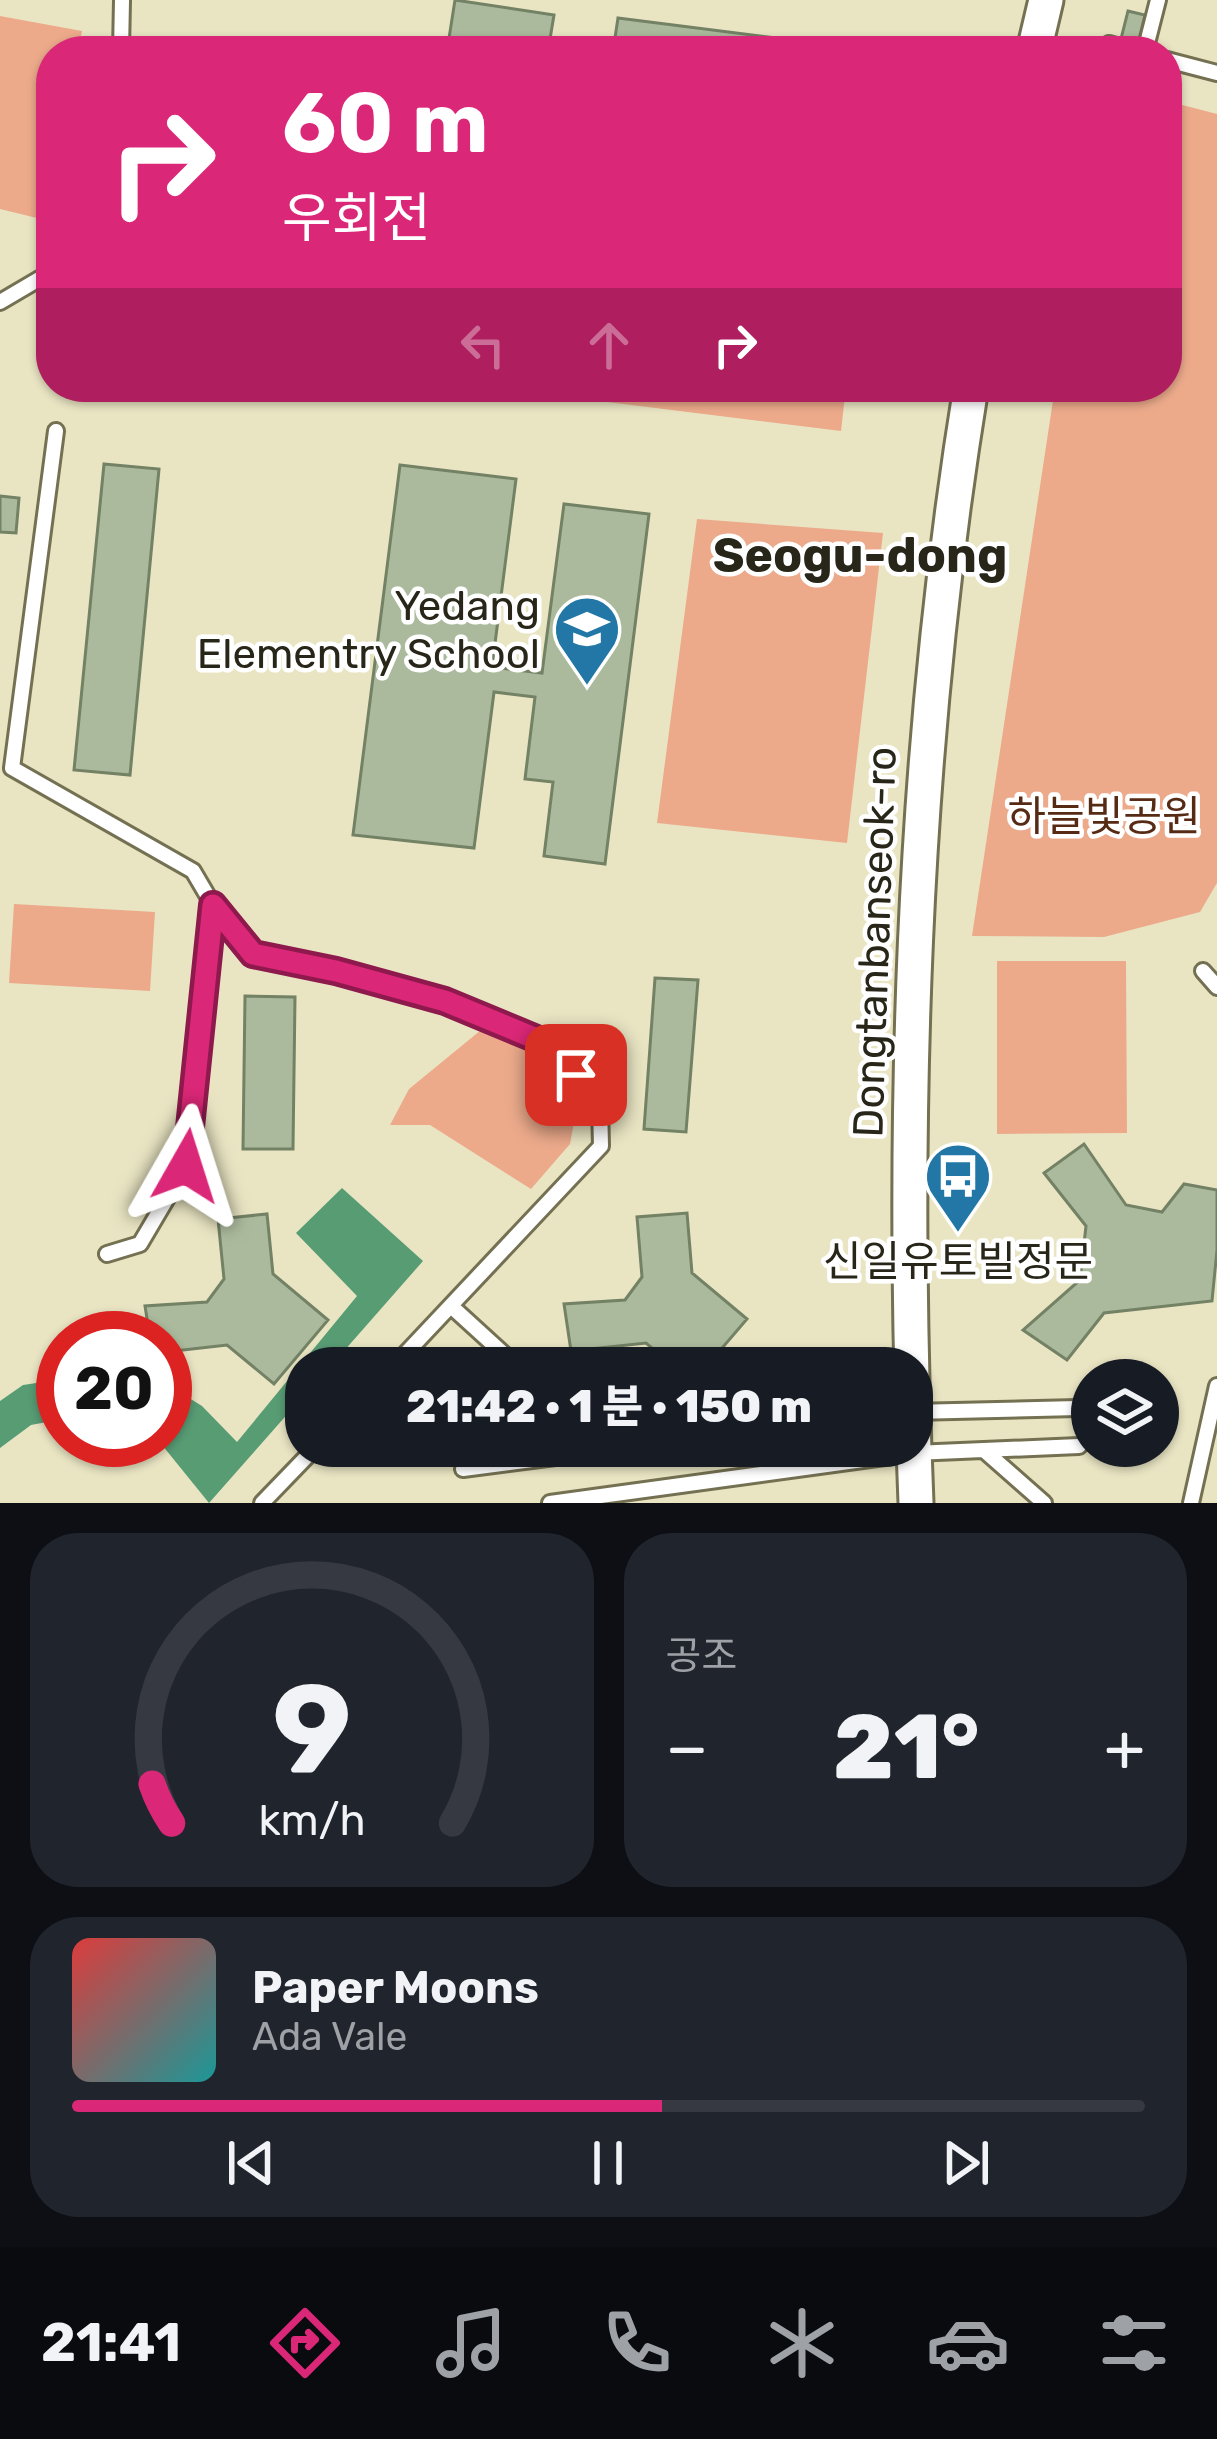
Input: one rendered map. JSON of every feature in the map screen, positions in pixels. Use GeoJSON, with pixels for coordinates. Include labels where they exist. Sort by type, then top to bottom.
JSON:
{"type":"FeatureCollection","features":[{"type":"Feature","properties":{"kind":"street"},"geometry":{"type":"LineString","coordinates":[[1038,36],[1046,0]]}},
{"type":"Feature","properties":{"kind":"street","name":"Dongtanbanseok-ro"},"geometry":{"type":"LineString","coordinates":[[912,1347],[910,1071],[927,730],[969,402]]}},
{"type":"Feature","properties":{"kind":"street","name":"Dongtanbanseok-ro"},"geometry":{"type":"LineString","coordinates":[[915,1467],[916,1503]]}},
{"type":"Feature","properties":{"kind":"lane"},"geometry":{"type":"LineString","coordinates":[[121,36],[122,0]]}},
{"type":"Feature","properties":{"kind":"lane"},"geometry":{"type":"LineString","coordinates":[[1149,36],[1158,0]]}},
{"type":"Feature","properties":{"kind":"lane"},"geometry":{"type":"LineString","coordinates":[[1182,64],[1217,73]]}},
{"type":"Feature","properties":{"kind":"lane"},"geometry":{"type":"LineString","coordinates":[[0,302],[36,281]]}},
{"type":"Feature","properties":{"kind":"lane"},"geometry":{"type":"LineString","coordinates":[[56,431],[6,768],[194,871],[213,905],[253,954],[445,1001],[551,1045],[600,1105],[601,1146],[412,1347]]}},
{"type":"Feature","properties":{"kind":"lane"},"geometry":{"type":"LineString","coordinates":[[107,1254],[140,1244],[186,1166],[213,905]]}},
{"type":"Feature","properties":{"kind":"lane"},"geometry":{"type":"LineString","coordinates":[[1203,971],[1217,986]]}},
{"type":"Feature","properties":{"kind":"lane"},"geometry":{"type":"LineString","coordinates":[[451,1306],[496,1347]]}},
{"type":"Feature","properties":{"kind":"lane"},"geometry":{"type":"LineString","coordinates":[[1191,1503],[1217,1386]]}},
{"type":"Feature","properties":{"kind":"lane"},"geometry":{"type":"LineString","coordinates":[[933,1412],[1071,1408]]}},
{"type":"Feature","properties":{"kind":"lane"},"geometry":{"type":"LineString","coordinates":[[933,1453],[1071,1447]]}},
{"type":"Feature","properties":{"kind":"lane"},"geometry":{"type":"LineString","coordinates":[[986,1452],[1038,1500]]}},
{"type":"Feature","properties":{"kind":"lane"},"geometry":{"type":"LineString","coordinates":[[262,1503],[297,1467]]}},
{"type":"Feature","properties":{"kind":"lane"},"geometry":{"type":"LineString","coordinates":[[464,1469],[478,1467]]}},
{"type":"Feature","properties":{"kind":"lane"},"geometry":{"type":"LineString","coordinates":[[550,1503],[814,1467]]}},
{"type":"Feature","properties":{"kind":"lane"},"geometry":{"type":"LineString","coordinates":[[692,1484],[698,1503]]}},
{"type":"Feature","properties":{"kind":"green space"},"geometry":{"type":"Polygon","coordinates":[[[0,16],[82,31],[81,36],[36,36],[36,218],[0,209],[0,16]]]}},
{"type":"Feature","properties":{"kind":"green space","name":"하늘빛공원"},"geometry":{"type":"Polygon","coordinates":[[[1182,105],[1217,114],[1217,883],[1200,912],[1104,937],[972,936],[1053,402],[1182,402],[1182,105]]]}},
{"type":"Feature","properties":{"kind":"green space"},"geometry":{"type":"Polygon","coordinates":[[[607,402],[844,402],[841,431],[607,402]]]}},
{"type":"Feature","properties":{"kind":"green space"},"geometry":{"type":"Polygon","coordinates":[[[697,519],[883,533],[847,843],[657,823],[697,519]]]}},
{"type":"Feature","properties":{"kind":"green space"},"geometry":{"type":"Polygon","coordinates":[[[14,904],[155,912],[150,991],[9,983],[14,904]]]}},
{"type":"Feature","properties":{"kind":"green space"},"geometry":{"type":"Polygon","coordinates":[[[997,961],[1126,961],[1127,1133],[997,1134],[997,961]]]}},
{"type":"Feature","properties":{"kind":"green space"},"geometry":{"type":"Polygon","coordinates":[[[481,1030],[522,1041],[552,1070],[577,1106],[570,1144],[531,1189],[430,1125],[390,1125],[409,1089],[481,1030]]]}},
{"type":"Feature","properties":{"kind":"shaded area"},"geometry":{"type":"Polygon","coordinates":[[[342,1188],[423,1261],[347,1347],[315,1347],[357,1296],[296,1233],[342,1188]]]}},
{"type":"Feature","properties":{"kind":"shaded area"},"geometry":{"type":"Polygon","coordinates":[[[36,1383],[36,1424],[0,1448],[0,1401],[23,1385],[36,1383]]]}},
{"type":"Feature","properties":{"kind":"shaded area"},"geometry":{"type":"Polygon","coordinates":[[[285,1384],[285,1417],[209,1503],[180,1467],[192,1467],[192,1400],[237,1442],[285,1384]]]}},
{"type":"Feature","properties":{"kind":"building"},"geometry":{"type":"Polygon","coordinates":[[[455,0],[554,15],[550,36],[449,36],[455,0]]]}},
{"type":"Feature","properties":{"kind":"building"},"geometry":{"type":"Polygon","coordinates":[[[1128,11],[1145,15],[1140,36],[1122,36],[1128,11]]]}},
{"type":"Feature","properties":{"kind":"building"},"geometry":{"type":"Polygon","coordinates":[[[618,18],[760,36],[615,36],[618,18]]]}},
{"type":"Feature","properties":{"kind":"building"},"geometry":{"type":"Polygon","coordinates":[[[104,464],[159,469],[130,775],[74,770],[104,464]]]}},
{"type":"Feature","properties":{"kind":"building"},"geometry":{"type":"Polygon","coordinates":[[[400,465],[516,479],[492,667],[542,673],[564,504],[649,514],[605,864],[544,856],[553,782],[525,779],[535,697],[494,692],[474,848],[353,835],[400,465]]]}},
{"type":"Feature","properties":{"kind":"building"},"geometry":{"type":"Polygon","coordinates":[[[0,496],[19,498],[16,533],[0,532],[0,496]]]}},
{"type":"Feature","properties":{"kind":"building"},"geometry":{"type":"Polygon","coordinates":[[[655,978],[698,980],[686,1132],[644,1129],[655,978]]]}},
{"type":"Feature","properties":{"kind":"building"},"geometry":{"type":"Polygon","coordinates":[[[245,996],[295,997],[293,1149],[243,1149],[245,996]]]}},
{"type":"Feature","properties":{"kind":"building"},"geometry":{"type":"Polygon","coordinates":[[[1084,1144],[1126,1205],[1162,1212],[1184,1184],[1217,1190],[1217,1250],[1212,1301],[1104,1313],[1067,1360],[1023,1330],[1080,1280],[1086,1226],[1044,1173],[1084,1144]]]}},
{"type":"Feature","properties":{"kind":"building"},"geometry":{"type":"Polygon","coordinates":[[[687,1213],[692,1273],[747,1319],[723,1347],[651,1347],[646,1343],[570,1347],[564,1304],[625,1300],[642,1277],[637,1217],[687,1213]]]}},
{"type":"Feature","properties":{"kind":"building"},"geometry":{"type":"Polygon","coordinates":[[[267,1214],[273,1274],[328,1320],[305,1347],[285,1347],[285,1371],[274,1384],[227,1345],[192,1349],[192,1311],[146,1311],[145,1306],[207,1302],[224,1279],[218,1219],[267,1214]]]}},
{"type":"Feature","properties":{"kind":"place","name":"Yedang Elementry School"},"geometry":{"type":"Point","coordinates":[587,688]}},
{"type":"Feature","properties":{"kind":"place","name":"신일유토빌정문"},"geometry":{"type":"Point","coordinates":[958,1235]}},
{"type":"Feature","properties":{"kind":"district","name":"Seogu-dong"},"geometry":{"type":"Point","coordinates":[860,555]}},
{"type":"Feature","properties":{"kind":"route"},"geometry":{"type":"LineString","coordinates":[[186,1166],[213,905],[253,954],[445,1001],[551,1045],[576,1075]]}}]}
